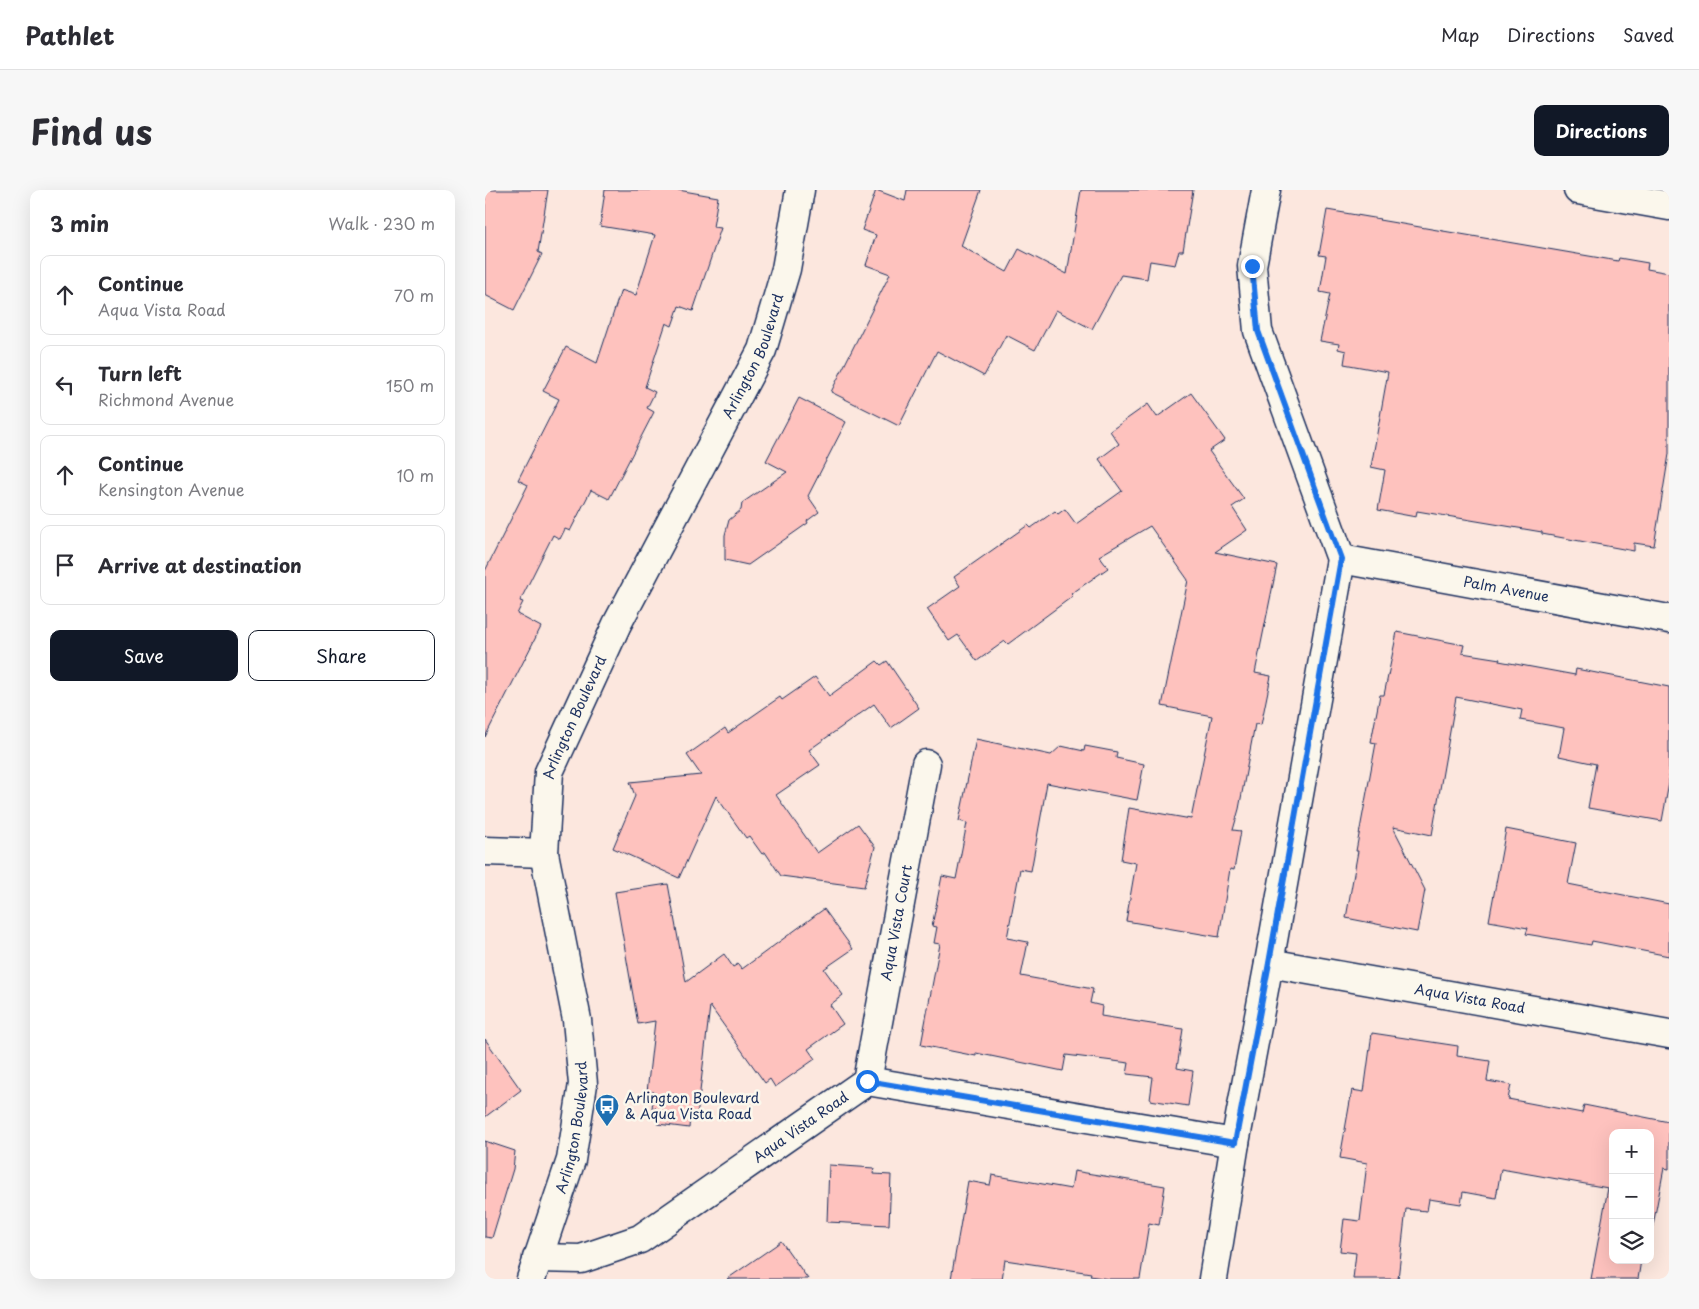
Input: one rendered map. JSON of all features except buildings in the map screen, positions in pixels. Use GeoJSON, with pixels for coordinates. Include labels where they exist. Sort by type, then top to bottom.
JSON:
{"type":"FeatureCollection","features":[{"type":"Feature","properties":{"kind":"street","name":"Arlington Boulevard"},"geometry":{"type":"LineString","coordinates":[[534,1268],[571,1160],[583,1084],[577,1020],[543,852],[549,772],[617,624],[762,350],[786,270],[799,190]]}},
{"type":"Feature","properties":{"kind":"street"},"geometry":{"type":"LineString","coordinates":[[1213,1279],[1235,1143],[1341,559],[1258,331],[1252,266],[1266,190]]}},
{"type":"Feature","properties":{"kind":"street"},"geometry":{"type":"LineString","coordinates":[[1578,190],[1669,206]]}},
{"type":"Feature","properties":{"kind":"street","name":"Palm Avenue"},"geometry":{"type":"LineString","coordinates":[[1341,559],[1669,619]]}},
{"type":"Feature","properties":{"kind":"street","name":"Aqua Vista Court"},"geometry":{"type":"LineString","coordinates":[[867,1081],[926,764]]}},
{"type":"Feature","properties":{"kind":"street"},"geometry":{"type":"LineString","coordinates":[[485,851],[543,852]]}},
{"type":"Feature","properties":{"kind":"street","name":"Aqua Vista Road"},"geometry":{"type":"LineString","coordinates":[[1269,963],[1669,1034]]}},
{"type":"Feature","properties":{"kind":"street"},"geometry":{"type":"LineString","coordinates":[[867,1081],[1235,1143]]}},
{"type":"Feature","properties":{"kind":"street","name":"Aqua Vista Road"},"geometry":{"type":"LineString","coordinates":[[534,1268],[581,1259],[640,1239],[867,1081]]}},
{"type":"Feature","properties":{"kind":"place","name":"Arlington Boulevard & Aqua Vista Road"},"geometry":{"type":"Point","coordinates":[607,1127]}},
{"type":"Feature","properties":{"kind":"route"},"geometry":{"type":"LineString","coordinates":[[867,1081],[1235,1143],[1341,559],[1258,331],[1252,266]]}}]}
